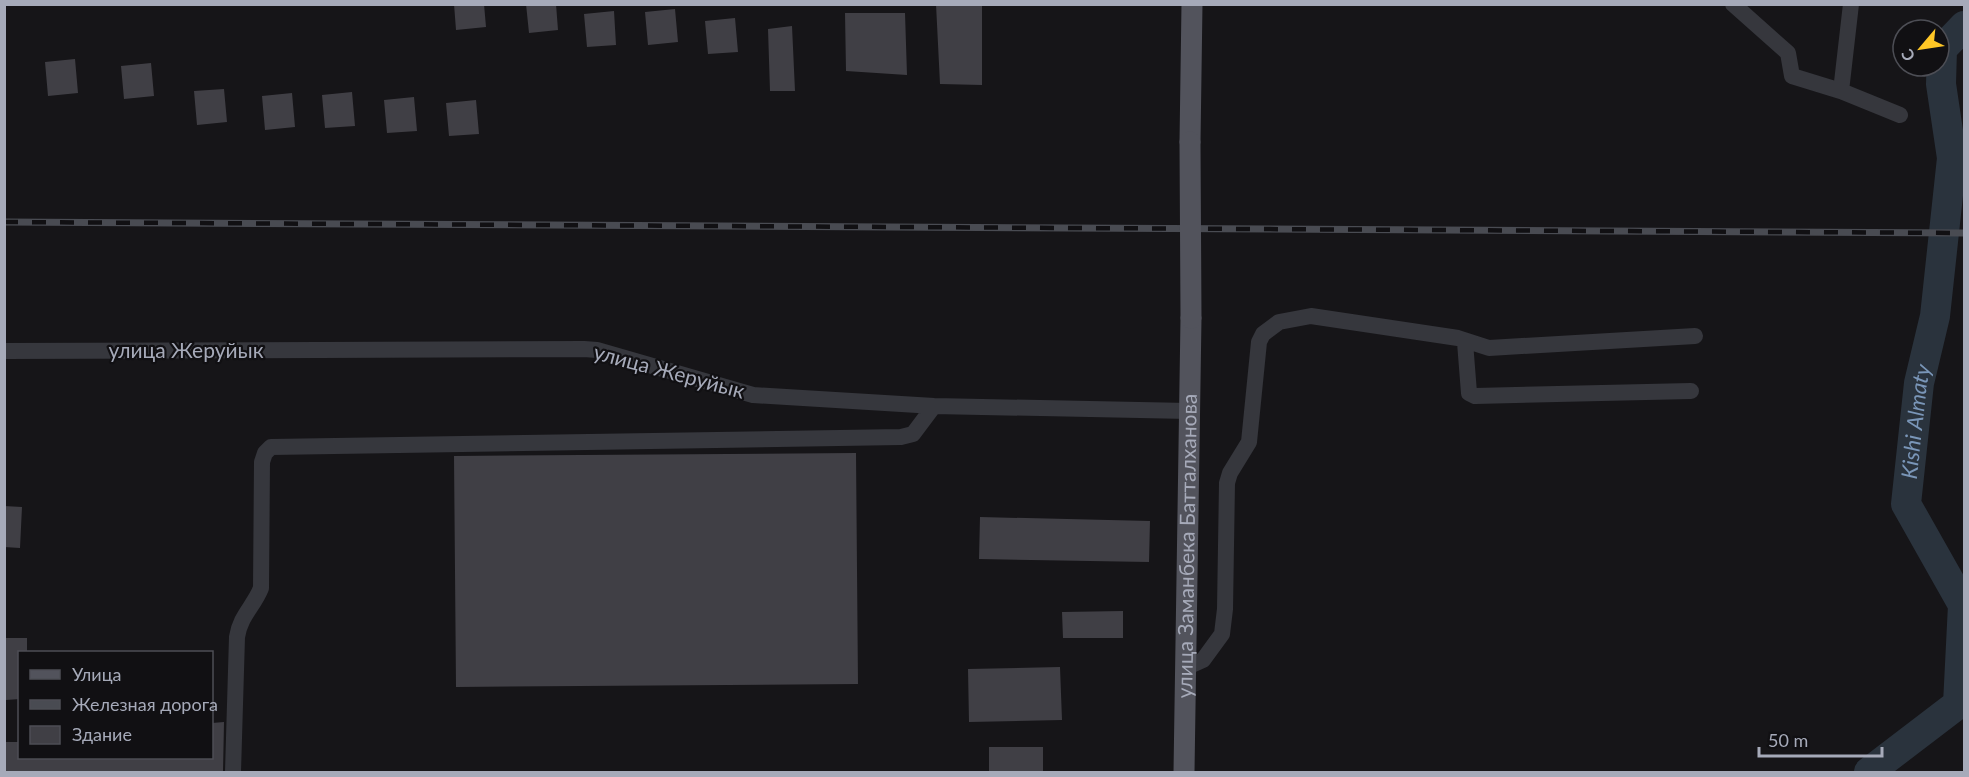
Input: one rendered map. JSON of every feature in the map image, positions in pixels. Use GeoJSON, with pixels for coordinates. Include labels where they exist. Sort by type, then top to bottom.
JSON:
{"type":"FeatureCollection","features":[{"type":"Feature","properties":{"kind":"main road","name":"улица Заманбека Батталханова"},"geometry":{"type":"LineString","coordinates":[[1184,772],[1191,318],[1192,4]]}},
{"type":"Feature","properties":{"kind":"street"},"geometry":{"type":"LineString","coordinates":[[1733,4],[1788,53],[1792,76],[1844,92],[1900,115]]}},
{"type":"Feature","properties":{"kind":"street"},"geometry":{"type":"LineString","coordinates":[[1844,92],[1841,91],[1851,4]]}},
{"type":"Feature","properties":{"kind":"street"},"geometry":{"type":"LineString","coordinates":[[1185,668],[1203,660],[1222,634],[1226,609],[1227,483],[1230,473],[1249,442],[1259,342],[1263,334],[1279,322],[1311,316],[1458,338],[1489,348],[1695,336]]}},
{"type":"Feature","properties":{"kind":"street"},"geometry":{"type":"LineString","coordinates":[[1465,342],[1469,393],[1475,396],[1691,391]]}},
{"type":"Feature","properties":{"kind":"street","name":"улица Жеруйык"},"geometry":{"type":"LineString","coordinates":[[4,351],[584,349],[597,350],[753,395],[934,405],[1189,411]]}},
{"type":"Feature","properties":{"kind":"street"},"geometry":{"type":"LineString","coordinates":[[234,772],[237,637],[239,624],[255,602],[261,588],[262,462],[265,453],[271,447],[901,437],[913,434],[934,405]]}},
{"type":"Feature","properties":{"kind":"building"},"geometry":{"type":"Polygon","coordinates":[[[454,4],[484,4],[486,27],[456,30],[454,4]]]}},
{"type":"Feature","properties":{"kind":"building"},"geometry":{"type":"Polygon","coordinates":[[[526,4],[556,4],[558,30],[529,33],[526,4]]]}},
{"type":"Feature","properties":{"kind":"building"},"geometry":{"type":"Polygon","coordinates":[[[936,4],[982,4],[982,85],[940,84],[936,4]]]}},
{"type":"Feature","properties":{"kind":"building"},"geometry":{"type":"Polygon","coordinates":[[[675,9],[678,42],[648,45],[645,12],[675,9]]]}},
{"type":"Feature","properties":{"kind":"building"},"geometry":{"type":"Polygon","coordinates":[[[614,11],[616,45],[587,47],[584,14],[614,11]]]}},
{"type":"Feature","properties":{"kind":"building"},"geometry":{"type":"Polygon","coordinates":[[[845,13],[905,13],[907,75],[846,71],[845,13]]]}},
{"type":"Feature","properties":{"kind":"building"},"geometry":{"type":"Polygon","coordinates":[[[735,18],[738,52],[708,54],[705,21],[735,18]]]}},
{"type":"Feature","properties":{"kind":"building"},"geometry":{"type":"Polygon","coordinates":[[[792,26],[795,91],[770,91],[768,29],[792,26]]]}},
{"type":"Feature","properties":{"kind":"building"},"geometry":{"type":"Polygon","coordinates":[[[75,59],[78,93],[48,96],[45,62],[75,59]]]}},
{"type":"Feature","properties":{"kind":"building"},"geometry":{"type":"Polygon","coordinates":[[[151,63],[154,96],[124,99],[121,66],[151,63]]]}},
{"type":"Feature","properties":{"kind":"building"},"geometry":{"type":"Polygon","coordinates":[[[224,89],[227,122],[197,125],[194,91],[224,89]]]}},
{"type":"Feature","properties":{"kind":"building"},"geometry":{"type":"Polygon","coordinates":[[[352,92],[355,126],[325,128],[322,95],[352,92]]]}},
{"type":"Feature","properties":{"kind":"building"},"geometry":{"type":"Polygon","coordinates":[[[292,93],[295,127],[265,130],[262,96],[292,93]]]}},
{"type":"Feature","properties":{"kind":"building"},"geometry":{"type":"Polygon","coordinates":[[[414,97],[417,131],[387,133],[384,100],[414,97]]]}},
{"type":"Feature","properties":{"kind":"building"},"geometry":{"type":"Polygon","coordinates":[[[476,100],[479,134],[449,136],[446,103],[476,100]]]}},
{"type":"Feature","properties":{"kind":"building"},"geometry":{"type":"Polygon","coordinates":[[[856,453],[858,684],[456,687],[454,456],[856,453]]]}},
{"type":"Feature","properties":{"kind":"building"},"geometry":{"type":"Polygon","coordinates":[[[4,506],[22,507],[20,548],[4,547],[4,506]]]}},
{"type":"Feature","properties":{"kind":"building"},"geometry":{"type":"Polygon","coordinates":[[[980,517],[1150,521],[1149,562],[979,559],[980,517]]]}},
{"type":"Feature","properties":{"kind":"building"},"geometry":{"type":"Polygon","coordinates":[[[1123,611],[1123,638],[1063,638],[1062,612],[1123,611]]]}},
{"type":"Feature","properties":{"kind":"building"},"geometry":{"type":"Polygon","coordinates":[[[6,638],[27,638],[27,651],[18,651],[18,699],[6,700],[6,638]]]}},
{"type":"Feature","properties":{"kind":"building"},"geometry":{"type":"Polygon","coordinates":[[[1060,667],[1062,720],[969,722],[968,669],[1060,667]]]}},
{"type":"Feature","properties":{"kind":"building"},"geometry":{"type":"Polygon","coordinates":[[[224,722],[223,772],[4,772],[4,742],[18,742],[18,759],[213,759],[213,723],[224,722]]]}},
{"type":"Feature","properties":{"kind":"building"},"geometry":{"type":"Polygon","coordinates":[[[989,747],[1043,747],[1043,772],[989,772],[989,747]]]}},
{"type":"Feature","properties":{"kind":"waterway","name":"Kіshі Almaty"},"geometry":{"type":"LineString","coordinates":[[1869,772],[1958,704],[1963,605],[1906,504],[1919,383],[1935,316],[1952,158],[1941,84],[1942,49],[1964,26]]}},
{"type":"Feature","properties":{"kind":"railway"},"geometry":{"type":"LineString","coordinates":[[4,222],[1964,233]]}}]}
